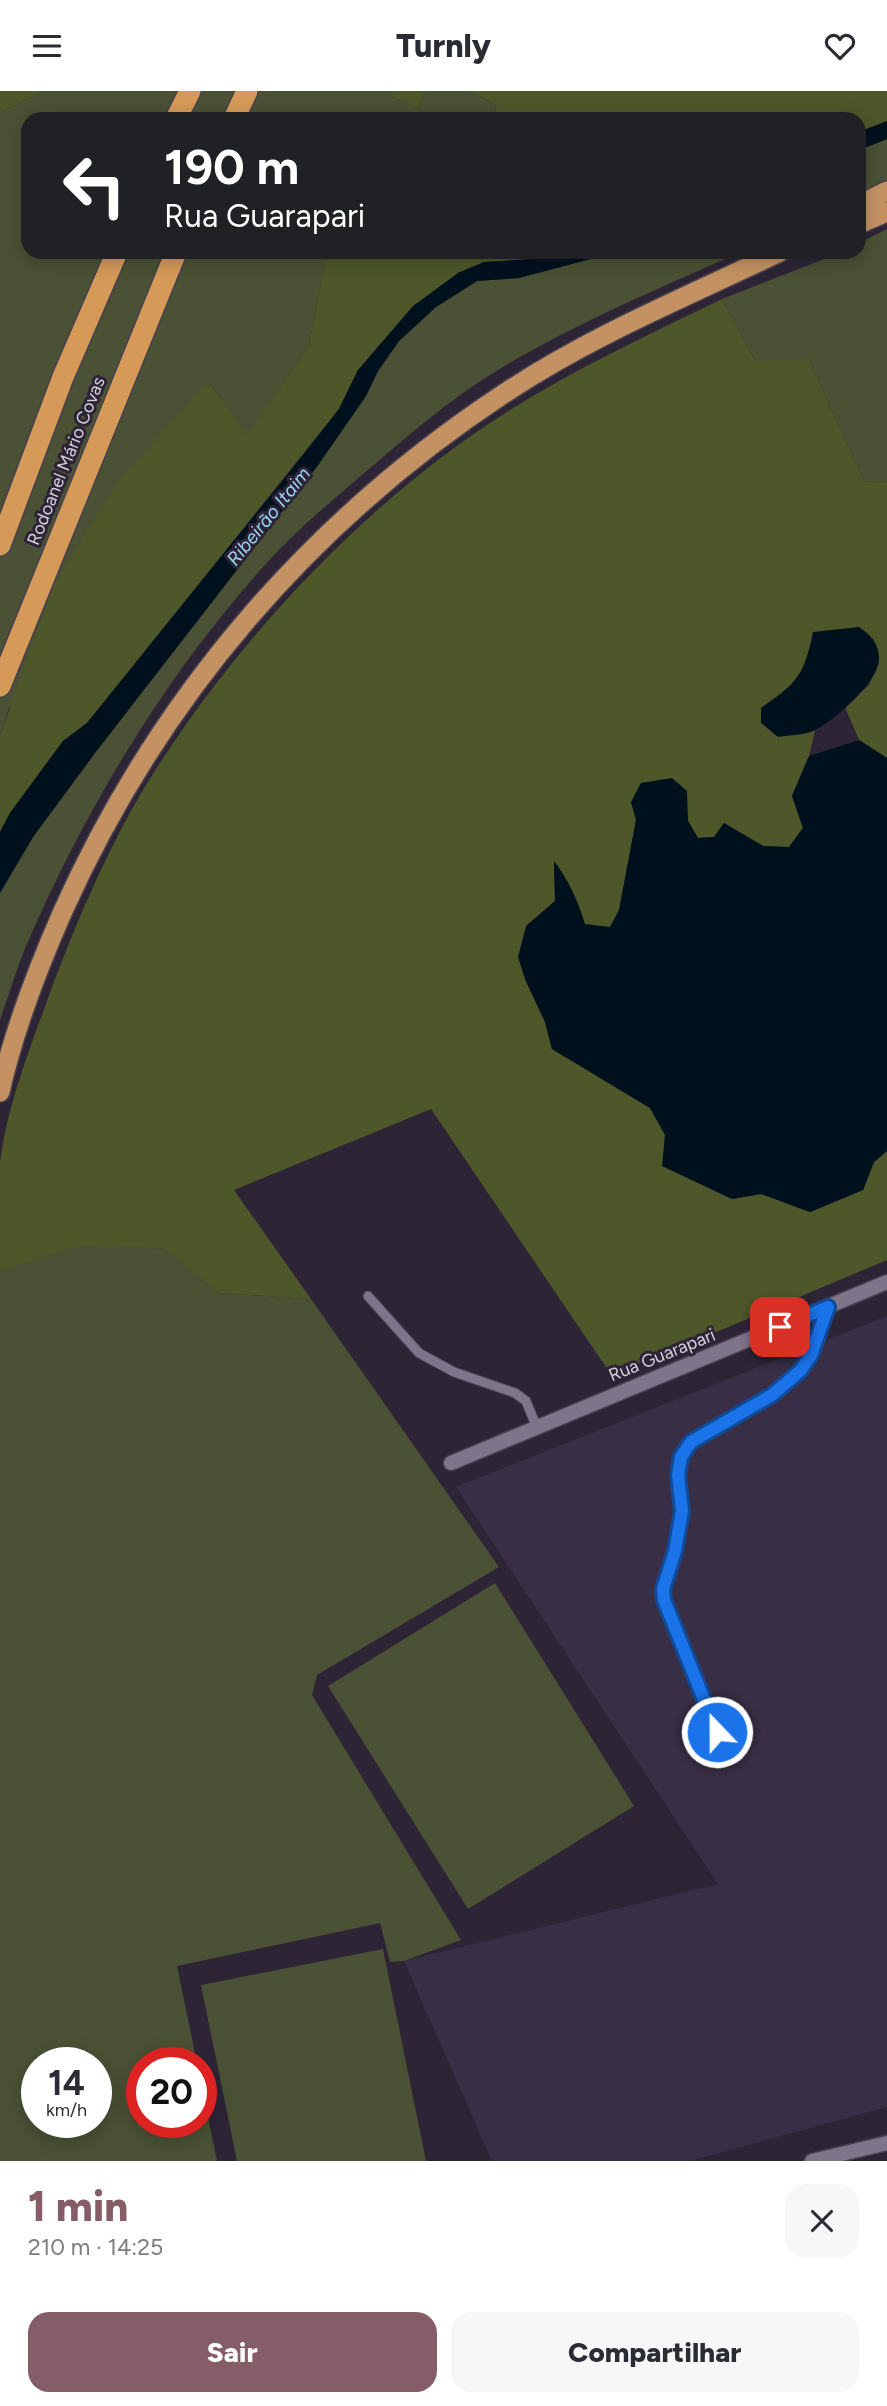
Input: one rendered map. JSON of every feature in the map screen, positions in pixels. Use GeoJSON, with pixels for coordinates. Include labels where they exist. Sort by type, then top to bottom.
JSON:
{"type":"FeatureCollection","features":[{"type":"Feature","properties":{"kind":"highway"},"geometry":{"type":"LineString","coordinates":[[180,112],[190,91]]}},
{"type":"Feature","properties":{"kind":"highway"},"geometry":{"type":"LineString","coordinates":[[237,112],[247,91]]}},
{"type":"Feature","properties":{"kind":"highway"},"geometry":{"type":"LineString","coordinates":[[866,202],[887,191]]}},
{"type":"Feature","properties":{"kind":"highway"},"geometry":{"type":"LineString","coordinates":[[866,221],[887,212]]}},
{"type":"Feature","properties":{"kind":"highway","name":"Rodoanel Mário Covas"},"geometry":{"type":"LineString","coordinates":[[0,545],[63,377],[114,259]]}},
{"type":"Feature","properties":{"kind":"highway","name":"Rodoanel Mário Covas"},"geometry":{"type":"LineString","coordinates":[[0,687],[173,259]]}},
{"type":"Feature","properties":{"kind":"highway"},"geometry":{"type":"LineString","coordinates":[[0,1092],[9,1052],[29,993],[80,873],[111,815],[159,735],[198,680],[232,636],[282,580],[315,545],[411,461],[508,391],[582,347],[765,259]]}},
{"type":"Feature","properties":{"kind":"street","name":"Rua Guarapari"},"geometry":{"type":"LineString","coordinates":[[451,1463],[887,1282]]}},
{"type":"Feature","properties":{"kind":"street"},"geometry":{"type":"LineString","coordinates":[[812,2161],[887,2143]]}},
{"type":"Feature","properties":{"kind":"lane"},"geometry":{"type":"LineString","coordinates":[[368,1296],[419,1353],[454,1372],[515,1393],[526,1401],[537,1427]]}},
{"type":"Feature","properties":{"kind":"lane"},"geometry":{"type":"LineString","coordinates":[[725,1753],[664,1600],[663,1589],[675,1551],[682,1511],[678,1475],[681,1457],[691,1442],[772,1395],[800,1371],[811,1355],[828,1307]]}},
{"type":"Feature","properties":{"kind":"shaded area"},"geometry":{"type":"Polygon","coordinates":[[[887,1316],[887,2107],[690,2161],[492,2161],[404,1961],[718,1884],[456,1487],[887,1316]]]}},
{"type":"Feature","properties":{"kind":"green space"},"geometry":{"type":"Polygon","coordinates":[[[0,91],[44,91],[0,113],[0,91]]]}},
{"type":"Feature","properties":{"kind":"green space"},"geometry":{"type":"Polygon","coordinates":[[[44,91],[389,91],[392,97],[419,108],[425,91],[469,91],[496,105],[495,112],[21,112],[21,259],[326,259],[309,346],[247,436],[208,381],[9,708],[0,735],[0,113],[44,91]]]}},
{"type":"Feature","properties":{"kind":"green space"},"geometry":{"type":"Polygon","coordinates":[[[389,91],[425,91],[419,108],[392,97],[389,91]]]}},
{"type":"Feature","properties":{"kind":"green space"},"geometry":{"type":"Polygon","coordinates":[[[469,91],[887,91],[887,121],[866,129],[866,112],[495,112],[496,105],[469,91]]]}},
{"type":"Feature","properties":{"kind":"green space"},"geometry":{"type":"Polygon","coordinates":[[[887,139],[887,182],[866,192],[866,147],[887,139]]]}},
{"type":"Feature","properties":{"kind":"green space"},"geometry":{"type":"Polygon","coordinates":[[[887,229],[887,482],[864,481],[809,360],[755,360],[722,299],[824,259],[866,259],[866,240],[887,229]]]}},
{"type":"Feature","properties":{"kind":"green space"},"geometry":{"type":"Polygon","coordinates":[[[325,259],[533,259],[484,262],[458,273],[358,370],[339,409],[87,723],[63,741],[10,813],[0,832],[0,735],[55,583],[117,483],[208,381],[247,435],[309,346],[325,259]]]}},
{"type":"Feature","properties":{"kind":"green space"},"geometry":{"type":"Polygon","coordinates":[[[590,259],[725,259],[589,321],[530,351],[484,379],[401,442],[314,516],[275,554],[192,654],[101,795],[74,844],[26,946],[0,1020],[0,893],[33,837],[241,562],[316,468],[366,396],[378,371],[399,341],[436,307],[477,281],[519,278],[590,259]]]}},
{"type":"Feature","properties":{"kind":"green space"},"geometry":{"type":"Polygon","coordinates":[[[722,299],[755,360],[809,360],[864,481],[887,482],[887,758],[859,740],[845,707],[869,685],[879,659],[873,638],[807,663],[792,686],[761,708],[778,737],[815,730],[809,756],[792,796],[803,828],[789,847],[763,846],[724,823],[714,837],[698,838],[688,821],[631,802],[636,820],[619,910],[610,928],[585,925],[573,892],[554,863],[555,901],[526,926],[525,979],[545,1022],[552,1049],[650,1108],[665,1135],[663,1166],[732,1199],[761,1194],[810,1212],[863,1190],[874,1162],[887,1151],[887,1260],[612,1376],[431,1109],[234,1190],[311,1299],[218,1293],[166,1249],[79,1245],[0,1271],[0,1162],[3,1141],[13,1101],[57,974],[104,863],[132,810],[177,738],[211,691],[286,600],[327,558],[369,517],[458,445],[554,384],[722,299]]]}},
{"type":"Feature","properties":{"kind":"green space"},"geometry":{"type":"Polygon","coordinates":[[[79,1244],[167,1249],[218,1293],[311,1299],[499,1567],[317,1675],[312,1695],[461,1940],[404,1961],[390,1962],[380,1923],[177,1966],[194,2047],[126,2047],[126,2138],[212,2138],[217,2161],[0,2161],[0,1271],[79,1244]]]}},
{"type":"Feature","properties":{"kind":"green space"},"geometry":{"type":"Polygon","coordinates":[[[495,1583],[634,1806],[468,1909],[328,1686],[495,1583]]]}},
{"type":"Feature","properties":{"kind":"green space"},"geometry":{"type":"Polygon","coordinates":[[[383,1949],[426,2161],[237,2161],[217,2063],[217,2047],[214,2047],[201,1985],[383,1949]]]}},
{"type":"Feature","properties":{"kind":"water"},"geometry":{"type":"Polygon","coordinates":[[[887,121],[887,139],[866,147],[866,129],[887,121]]]}},
{"type":"Feature","properties":{"kind":"water","name":"Ribeirão Itaim"},"geometry":{"type":"Polygon","coordinates":[[[591,259],[519,278],[477,281],[436,307],[399,341],[378,371],[366,396],[316,468],[95,753],[33,837],[0,893],[0,832],[10,813],[63,741],[87,723],[292,469],[339,409],[358,370],[413,306],[458,273],[484,262],[591,259]]]}},
{"type":"Feature","properties":{"kind":"water"},"geometry":{"type":"Polygon","coordinates":[[[859,627],[873,640],[879,658],[872,678],[855,699],[824,725],[807,733],[778,737],[761,723],[761,708],[791,685],[802,669],[813,632],[859,627]]]}},
{"type":"Feature","properties":{"kind":"water"},"geometry":{"type":"Polygon","coordinates":[[[859,740],[887,758],[887,1151],[874,1162],[863,1190],[810,1212],[761,1194],[732,1199],[662,1166],[665,1135],[650,1108],[552,1049],[545,1022],[518,957],[526,926],[555,901],[554,861],[572,891],[585,924],[610,927],[619,910],[636,820],[631,802],[641,783],[672,778],[687,791],[688,821],[698,838],[714,837],[724,823],[763,846],[789,847],[803,828],[792,796],[809,756],[859,740]]]}},
{"type":"Feature","properties":{"kind":"route"},"geometry":{"type":"LineString","coordinates":[[717,1732],[664,1600],[663,1589],[675,1551],[682,1511],[678,1475],[681,1457],[691,1442],[772,1395],[800,1371],[811,1355],[828,1307],[780,1327]]}}]}
